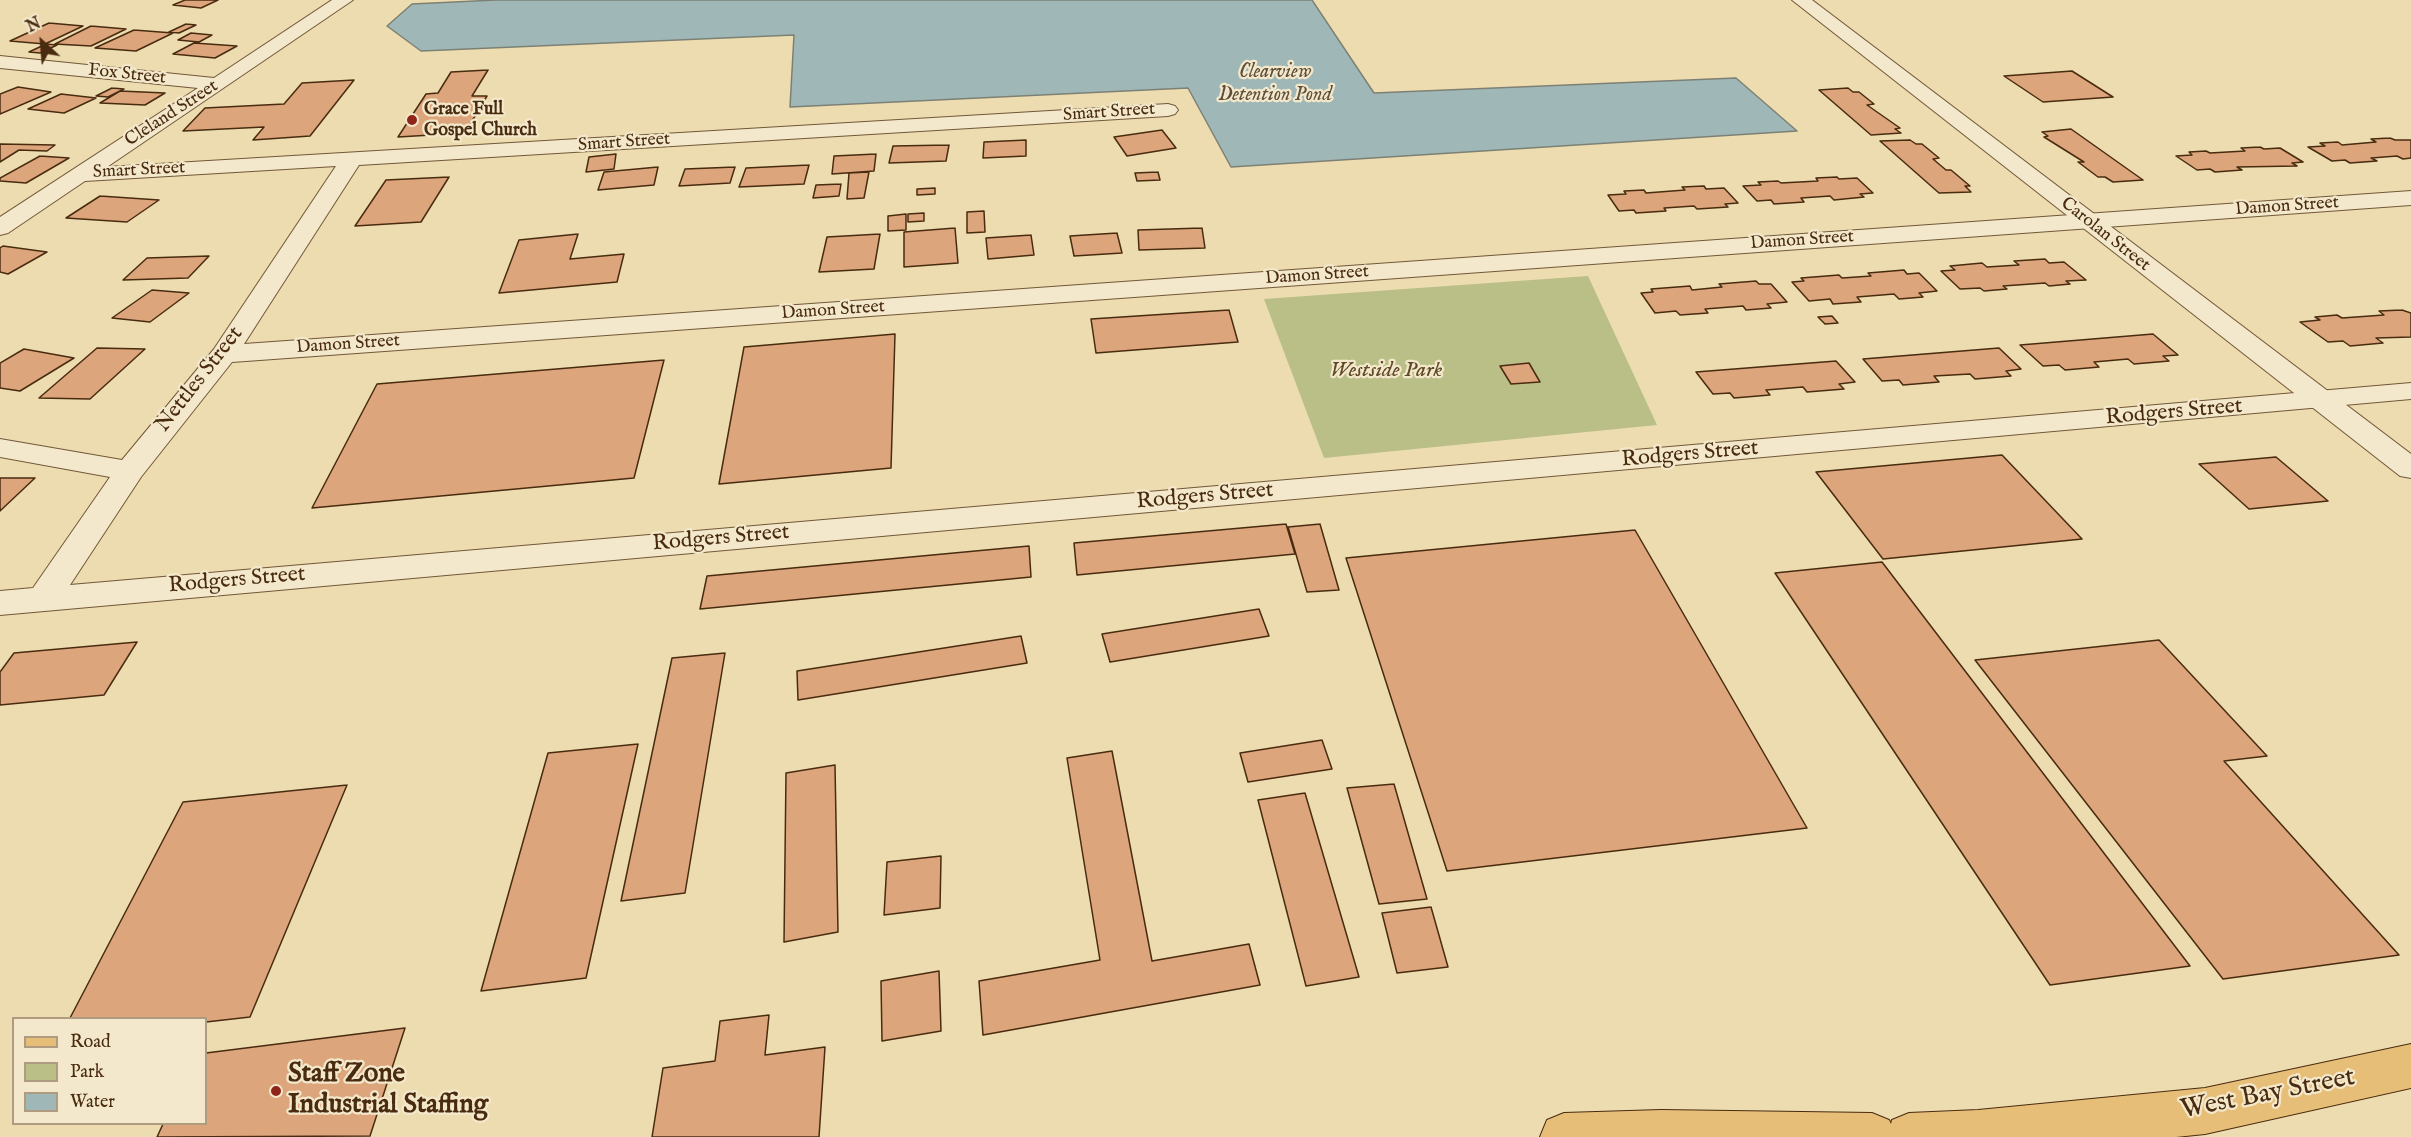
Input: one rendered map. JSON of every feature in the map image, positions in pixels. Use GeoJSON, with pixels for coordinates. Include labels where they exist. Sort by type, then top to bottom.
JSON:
{"type":"FeatureCollection","features":[{"type":"Feature","properties":{"kind":"main road","name":"West Bay Street"},"geometry":{"type":"LineString","coordinates":[[1909,1137],[1978,1134],[2205,1111],[2411,1066]]}},
{"type":"Feature","properties":{"kind":"main road"},"geometry":{"type":"LineString","coordinates":[[1564,1137],[1743,1134],[1872,1137]]}},
{"type":"Feature","properties":{"kind":"street","name":"Cleland Street"},"geometry":{"type":"LineString","coordinates":[[4,222],[345,0]]}},
{"type":"Feature","properties":{"kind":"street","name":"Carolan Street"},"geometry":{"type":"LineString","coordinates":[[1801,0],[2085,221],[2411,469]]}},
{"type":"Feature","properties":{"kind":"street","name":"Fox Street"},"geometry":{"type":"LineString","coordinates":[[0,62],[218,84]]}},
{"type":"Feature","properties":{"kind":"street","name":"Smart Street"},"geometry":{"type":"LineString","coordinates":[[81,174],[351,160],[1168,110]]}},
{"type":"Feature","properties":{"kind":"street","name":"Nettles Street"},"geometry":{"type":"LineString","coordinates":[[45,597],[129,471],[224,354],[351,160]]}},
{"type":"Feature","properties":{"kind":"street","name":"Damon Street"},"geometry":{"type":"LineString","coordinates":[[224,354],[2411,198]]}},
{"type":"Feature","properties":{"kind":"street","name":"Rodgers Street"},"geometry":{"type":"LineString","coordinates":[[0,603],[45,597],[2320,401],[2411,391]]}},
{"type":"Feature","properties":{"kind":"street"},"geometry":{"type":"LineString","coordinates":[[0,448],[129,471]]}},
{"type":"Feature","properties":{"kind":"green space","name":"Westside Park"},"geometry":{"type":"Polygon","coordinates":[[[1588,276],[1657,425],[1324,458],[1264,299],[1588,276]]]}},
{"type":"Feature","properties":{"kind":"water","name":"Clearview Detention Pond"},"geometry":{"type":"Polygon","coordinates":[[[496,0],[1312,0],[1374,93],[1736,78],[1797,131],[1231,167],[1188,88],[790,107],[794,35],[421,51],[387,26],[412,4],[496,0]]]}},
{"type":"Feature","properties":{"kind":"building"},"geometry":{"type":"Polygon","coordinates":[[[185,0],[218,0],[201,8],[173,5],[185,0]]]}},
{"type":"Feature","properties":{"kind":"building"},"geometry":{"type":"Polygon","coordinates":[[[49,23],[83,26],[45,44],[10,41],[49,23]]]}},
{"type":"Feature","properties":{"kind":"building"},"geometry":{"type":"Polygon","coordinates":[[[186,24],[196,25],[179,33],[169,32],[186,24]]]}},
{"type":"Feature","properties":{"kind":"building"},"geometry":{"type":"Polygon","coordinates":[[[91,26],[126,29],[91,46],[55,44],[91,26]]]}},
{"type":"Feature","properties":{"kind":"building"},"geometry":{"type":"Polygon","coordinates":[[[134,30],[173,33],[136,51],[95,48],[134,30]]]}},
{"type":"Feature","properties":{"kind":"building"},"geometry":{"type":"Polygon","coordinates":[[[191,33],[212,35],[199,42],[178,40],[191,33]]]}},
{"type":"Feature","properties":{"kind":"building"},"geometry":{"type":"Polygon","coordinates":[[[194,43],[237,46],[215,58],[173,54],[194,43]]]}},
{"type":"Feature","properties":{"kind":"building"},"geometry":{"type":"Polygon","coordinates":[[[46,44],[57,45],[40,53],[29,52],[46,44]]]}},
{"type":"Feature","properties":{"kind":"building"},"geometry":{"type":"Polygon","coordinates":[[[488,70],[472,96],[487,96],[465,133],[398,137],[426,94],[438,93],[451,72],[488,70]]]}},
{"type":"Feature","properties":{"kind":"building"},"geometry":{"type":"Polygon","coordinates":[[[2072,71],[2113,97],[2043,102],[2004,76],[2072,71]]]}},
{"type":"Feature","properties":{"kind":"building"},"geometry":{"type":"Polygon","coordinates":[[[354,80],[310,136],[253,140],[264,127],[183,131],[205,108],[284,104],[302,83],[354,80]]]}},
{"type":"Feature","properties":{"kind":"building"},"geometry":{"type":"Polygon","coordinates":[[[18,87],[51,92],[0,114],[0,94],[18,87]]]}},
{"type":"Feature","properties":{"kind":"building"},"geometry":{"type":"Polygon","coordinates":[[[112,88],[124,89],[108,97],[96,96],[112,88]]]}},
{"type":"Feature","properties":{"kind":"building"},"geometry":{"type":"Polygon","coordinates":[[[1848,88],[1853,92],[1859,92],[1874,104],[1867,105],[1900,128],[1895,129],[1901,133],[1871,135],[1819,90],[1848,88]]]}},
{"type":"Feature","properties":{"kind":"building"},"geometry":{"type":"Polygon","coordinates":[[[120,91],[165,93],[145,105],[100,103],[120,91]]]}},
{"type":"Feature","properties":{"kind":"building"},"geometry":{"type":"Polygon","coordinates":[[[61,94],[96,98],[64,113],[28,109],[61,94]]]}},
{"type":"Feature","properties":{"kind":"building"},"geometry":{"type":"Polygon","coordinates":[[[2071,129],[2143,180],[2113,182],[2105,177],[2098,177],[2078,162],[2084,162],[2044,137],[2048,136],[2042,132],[2071,129]]]}},
{"type":"Feature","properties":{"kind":"building"},"geometry":{"type":"Polygon","coordinates":[[[1162,130],[1176,148],[1127,156],[1114,137],[1162,130]]]}},
{"type":"Feature","properties":{"kind":"building"},"geometry":{"type":"Polygon","coordinates":[[[2371,139],[2411,140],[2411,158],[2403,159],[2397,156],[2371,158],[2377,161],[2350,163],[2345,160],[2332,161],[2308,147],[2325,146],[2320,143],[2338,142],[2342,145],[2376,142],[2371,139]]]}},
{"type":"Feature","properties":{"kind":"building"},"geometry":{"type":"Polygon","coordinates":[[[1026,140],[1026,156],[983,158],[984,142],[1026,140]]]}},
{"type":"Feature","properties":{"kind":"building"},"geometry":{"type":"Polygon","coordinates":[[[1910,140],[1916,144],[1922,144],[1939,158],[1933,159],[1970,186],[1965,186],[1971,192],[1939,193],[1880,141],[1910,140]]]}},
{"type":"Feature","properties":{"kind":"building"},"geometry":{"type":"Polygon","coordinates":[[[0,144],[55,145],[47,151],[19,150],[0,162],[0,144]]]}},
{"type":"Feature","properties":{"kind":"building"},"geometry":{"type":"Polygon","coordinates":[[[949,145],[946,161],[889,163],[893,146],[949,145]]]}},
{"type":"Feature","properties":{"kind":"building"},"geometry":{"type":"Polygon","coordinates":[[[2241,148],[2280,148],[2303,162],[2292,163],[2297,166],[2237,167],[2242,170],[2215,172],[2210,169],[2197,170],[2176,156],[2192,155],[2189,152],[2245,151],[2241,148]]]}},
{"type":"Feature","properties":{"kind":"building"},"geometry":{"type":"Polygon","coordinates":[[[616,154],[614,169],[586,172],[589,157],[616,154]]]}},
{"type":"Feature","properties":{"kind":"building"},"geometry":{"type":"Polygon","coordinates":[[[876,154],[874,171],[832,174],[834,156],[876,154]]]}},
{"type":"Feature","properties":{"kind":"building"},"geometry":{"type":"Polygon","coordinates":[[[40,156],[69,158],[26,183],[0,181],[0,178],[40,156]]]}},
{"type":"Feature","properties":{"kind":"building"},"geometry":{"type":"Polygon","coordinates":[[[809,165],[804,184],[739,187],[746,168],[809,165]]]}},
{"type":"Feature","properties":{"kind":"building"},"geometry":{"type":"Polygon","coordinates":[[[658,167],[654,185],[598,190],[604,172],[658,167]]]}},
{"type":"Feature","properties":{"kind":"building"},"geometry":{"type":"Polygon","coordinates":[[[735,167],[730,183],[679,186],[685,169],[735,167]]]}},
{"type":"Feature","properties":{"kind":"building"},"geometry":{"type":"Polygon","coordinates":[[[869,172],[864,198],[847,199],[849,173],[869,172]]]}},
{"type":"Feature","properties":{"kind":"building"},"geometry":{"type":"Polygon","coordinates":[[[1158,172],[1160,180],[1137,181],[1135,173],[1158,172]]]}},
{"type":"Feature","properties":{"kind":"building"},"geometry":{"type":"Polygon","coordinates":[[[449,177],[421,222],[355,226],[386,180],[449,177]]]}},
{"type":"Feature","properties":{"kind":"building"},"geometry":{"type":"Polygon","coordinates":[[[1837,177],[1839,179],[1857,178],[1873,193],[1860,194],[1864,197],[1834,200],[1830,196],[1801,198],[1804,202],[1774,204],[1771,200],[1757,201],[1743,186],[1761,185],[1758,182],[1818,181],[1816,178],[1837,177]]]}},
{"type":"Feature","properties":{"kind":"building"},"geometry":{"type":"Polygon","coordinates":[[[841,184],[839,196],[813,198],[816,185],[841,184]]]}},
{"type":"Feature","properties":{"kind":"building"},"geometry":{"type":"Polygon","coordinates":[[[1704,186],[1706,189],[1724,188],[1738,203],[1725,204],[1728,207],[1697,209],[1694,206],[1636,213],[1634,210],[1619,211],[1608,195],[1626,194],[1624,191],[1644,190],[1646,193],[1704,186]]]}},
{"type":"Feature","properties":{"kind":"building"},"geometry":{"type":"Polygon","coordinates":[[[935,188],[935,194],[917,195],[917,189],[935,188]]]}},
{"type":"Feature","properties":{"kind":"building"},"geometry":{"type":"Polygon","coordinates":[[[100,196],[159,200],[127,222],[66,218],[100,196]]]}},
{"type":"Feature","properties":{"kind":"building"},"geometry":{"type":"Polygon","coordinates":[[[984,211],[985,232],[967,233],[967,212],[984,211]]]}},
{"type":"Feature","properties":{"kind":"building"},"geometry":{"type":"Polygon","coordinates":[[[924,213],[924,221],[908,222],[908,214],[924,213]]]}},
{"type":"Feature","properties":{"kind":"building"},"geometry":{"type":"Polygon","coordinates":[[[906,214],[906,230],[888,231],[888,216],[906,214]]]}},
{"type":"Feature","properties":{"kind":"building"},"geometry":{"type":"Polygon","coordinates":[[[955,228],[958,263],[904,267],[904,232],[955,228]]]}},
{"type":"Feature","properties":{"kind":"building"},"geometry":{"type":"Polygon","coordinates":[[[1202,228],[1205,248],[1139,250],[1138,230],[1202,228]]]}},
{"type":"Feature","properties":{"kind":"building"},"geometry":{"type":"Polygon","coordinates":[[[1117,233],[1122,253],[1074,256],[1070,236],[1117,233]]]}},
{"type":"Feature","properties":{"kind":"building"},"geometry":{"type":"Polygon","coordinates":[[[578,234],[570,259],[624,254],[617,282],[499,293],[519,240],[578,234]]]}},
{"type":"Feature","properties":{"kind":"building"},"geometry":{"type":"Polygon","coordinates":[[[880,234],[874,269],[819,272],[827,237],[880,234]]]}},
{"type":"Feature","properties":{"kind":"building"},"geometry":{"type":"Polygon","coordinates":[[[1031,235],[1034,255],[988,259],[986,238],[1031,235]]]}},
{"type":"Feature","properties":{"kind":"building"},"geometry":{"type":"Polygon","coordinates":[[[3,246],[47,252],[8,274],[0,272],[0,248],[3,246]]]}},
{"type":"Feature","properties":{"kind":"building"},"geometry":{"type":"Polygon","coordinates":[[[209,256],[188,278],[123,280],[147,258],[209,256]]]}},
{"type":"Feature","properties":{"kind":"building"},"geometry":{"type":"Polygon","coordinates":[[[2045,259],[2049,263],[2064,262],[2086,280],[2066,281],[2070,284],[2049,286],[2045,283],[2003,286],[2007,289],[1984,291],[1980,288],[1960,289],[1941,271],[1955,270],[1950,266],[1982,263],[1987,267],[2019,265],[2014,261],[2045,259]]]}},
{"type":"Feature","properties":{"kind":"building"},"geometry":{"type":"Polygon","coordinates":[[[1904,270],[1907,274],[1919,273],[1937,291],[1919,293],[1923,297],[1899,299],[1894,294],[1857,297],[1861,302],[1833,304],[1830,299],[1809,301],[1792,282],[1804,281],[1801,278],[1839,275],[1842,278],[1871,276],[1868,273],[1904,270]]]}},
{"type":"Feature","properties":{"kind":"building"},"geometry":{"type":"Polygon","coordinates":[[[1756,281],[1759,284],[1771,284],[1787,302],[1767,304],[1771,308],[1746,310],[1743,306],[1705,309],[1708,313],[1680,315],[1676,311],[1655,313],[1641,293],[1653,292],[1651,289],[1690,286],[1692,290],[1722,287],[1719,284],[1756,281]]]}},
{"type":"Feature","properties":{"kind":"building"},"geometry":{"type":"Polygon","coordinates":[[[152,290],[189,293],[150,322],[112,318],[152,290]]]}},
{"type":"Feature","properties":{"kind":"building"},"geometry":{"type":"Polygon","coordinates":[[[1229,310],[1238,342],[1096,353],[1091,319],[1229,310]]]}},
{"type":"Feature","properties":{"kind":"building"},"geometry":{"type":"Polygon","coordinates":[[[2402,310],[2411,313],[2411,337],[2376,338],[2383,343],[2350,346],[2343,341],[2328,342],[2300,322],[2320,320],[2315,317],[2384,315],[2379,311],[2402,310]]]}},
{"type":"Feature","properties":{"kind":"building"},"geometry":{"type":"Polygon","coordinates":[[[1832,316],[1838,323],[1825,324],[1818,317],[1832,316]]]}},
{"type":"Feature","properties":{"kind":"building"},"geometry":{"type":"Polygon","coordinates":[[[895,334],[891,468],[719,484],[744,347],[895,334]]]}},
{"type":"Feature","properties":{"kind":"building"},"geometry":{"type":"Polygon","coordinates":[[[2153,334],[2178,355],[2163,356],[2169,361],[2134,364],[2128,359],[2094,362],[2099,367],[2065,370],[2059,365],[2043,366],[2020,345],[2153,334]]]}},
{"type":"Feature","properties":{"kind":"building"},"geometry":{"type":"Polygon","coordinates":[[[97,348],[145,349],[90,399],[39,398],[97,348]]]}},
{"type":"Feature","properties":{"kind":"building"},"geometry":{"type":"Polygon","coordinates":[[[1999,348],[2021,369],[2006,371],[2011,376],[1975,379],[1970,374],[1934,376],[1939,382],[1903,385],[1899,380],[1882,381],[1863,359],[1999,348]]]}},
{"type":"Feature","properties":{"kind":"building"},"geometry":{"type":"Polygon","coordinates":[[[24,349],[74,358],[20,391],[0,388],[0,363],[24,349]]]}},
{"type":"Feature","properties":{"kind":"building"},"geometry":{"type":"Polygon","coordinates":[[[664,360],[634,478],[312,508],[377,384],[664,360]]]}},
{"type":"Feature","properties":{"kind":"building"},"geometry":{"type":"Polygon","coordinates":[[[1836,361],[1855,382],[1839,384],[1844,389],[1807,392],[1803,387],[1766,390],[1770,395],[1734,398],[1730,393],[1713,394],[1696,372],[1836,361]]]}},
{"type":"Feature","properties":{"kind":"building"},"geometry":{"type":"Polygon","coordinates":[[[1529,363],[1540,382],[1511,384],[1500,366],[1529,363]]]}},
{"type":"Feature","properties":{"kind":"building"},"geometry":{"type":"Polygon","coordinates":[[[2002,455],[2082,539],[1883,559],[1816,472],[2002,455]]]}},
{"type":"Feature","properties":{"kind":"building"},"geometry":{"type":"Polygon","coordinates":[[[2276,457],[2328,501],[2249,509],[2199,464],[2276,457]]]}},
{"type":"Feature","properties":{"kind":"building"},"geometry":{"type":"Polygon","coordinates":[[[0,478],[35,478],[0,511],[0,478]]]}},
{"type":"Feature","properties":{"kind":"building"},"geometry":{"type":"Polygon","coordinates":[[[1286,524],[1295,554],[1077,575],[1074,543],[1286,524]]]}},
{"type":"Feature","properties":{"kind":"building"},"geometry":{"type":"Polygon","coordinates":[[[1320,524],[1339,590],[1307,592],[1288,527],[1320,524]]]}},
{"type":"Feature","properties":{"kind":"building"},"geometry":{"type":"Polygon","coordinates":[[[1635,530],[1807,828],[1447,871],[1346,558],[1635,530]]]}},
{"type":"Feature","properties":{"kind":"building"},"geometry":{"type":"Polygon","coordinates":[[[1029,546],[1031,577],[700,609],[707,576],[1029,546]]]}},
{"type":"Feature","properties":{"kind":"building"},"geometry":{"type":"Polygon","coordinates":[[[1882,562],[2190,966],[2050,985],[1775,573],[1882,562]]]}},
{"type":"Feature","properties":{"kind":"building"},"geometry":{"type":"Polygon","coordinates":[[[1259,609],[1269,636],[1110,662],[1102,634],[1259,609]]]}},
{"type":"Feature","properties":{"kind":"building"},"geometry":{"type":"Polygon","coordinates":[[[1021,636],[1027,663],[798,700],[797,671],[1021,636]]]}},
{"type":"Feature","properties":{"kind":"building"},"geometry":{"type":"Polygon","coordinates":[[[2159,640],[2267,756],[2224,761],[2399,955],[2223,979],[1975,660],[2159,640]]]}},
{"type":"Feature","properties":{"kind":"building"},"geometry":{"type":"Polygon","coordinates":[[[137,642],[104,695],[0,705],[0,672],[14,653],[137,642]]]}},
{"type":"Feature","properties":{"kind":"building"},"geometry":{"type":"Polygon","coordinates":[[[725,653],[685,893],[621,901],[672,658],[725,653]]]}},
{"type":"Feature","properties":{"kind":"building"},"geometry":{"type":"Polygon","coordinates":[[[1322,740],[1332,769],[1248,782],[1240,753],[1322,740]]]}},
{"type":"Feature","properties":{"kind":"building"},"geometry":{"type":"Polygon","coordinates":[[[638,744],[586,978],[481,991],[548,753],[638,744]]]}},
{"type":"Feature","properties":{"kind":"building"},"geometry":{"type":"Polygon","coordinates":[[[1112,751],[1152,961],[1249,944],[1260,985],[983,1035],[979,981],[1100,960],[1067,758],[1112,751]]]}},
{"type":"Feature","properties":{"kind":"building"},"geometry":{"type":"Polygon","coordinates":[[[835,765],[838,932],[784,942],[786,773],[835,765]]]}},
{"type":"Feature","properties":{"kind":"building"},"geometry":{"type":"Polygon","coordinates":[[[1394,784],[1427,899],[1379,904],[1347,788],[1394,784]]]}},
{"type":"Feature","properties":{"kind":"building"},"geometry":{"type":"Polygon","coordinates":[[[347,785],[250,1017],[207,1022],[207,1017],[71,1017],[183,802],[347,785]]]}},
{"type":"Feature","properties":{"kind":"building"},"geometry":{"type":"Polygon","coordinates":[[[1305,793],[1359,977],[1306,986],[1258,800],[1305,793]]]}},
{"type":"Feature","properties":{"kind":"building"},"geometry":{"type":"Polygon","coordinates":[[[941,856],[940,908],[884,915],[887,862],[941,856]]]}},
{"type":"Feature","properties":{"kind":"building"},"geometry":{"type":"Polygon","coordinates":[[[1431,907],[1448,967],[1397,973],[1382,913],[1431,907]]]}},
{"type":"Feature","properties":{"kind":"building"},"geometry":{"type":"Polygon","coordinates":[[[939,971],[941,1031],[882,1041],[881,981],[939,971]]]}},
{"type":"Feature","properties":{"kind":"building"},"geometry":{"type":"Polygon","coordinates":[[[769,1015],[765,1055],[825,1047],[819,1137],[652,1137],[663,1068],[715,1061],[720,1021],[769,1015]]]}},
{"type":"Feature","properties":{"kind":"building"},"geometry":{"type":"Polygon","coordinates":[[[405,1028],[370,1136],[157,1137],[163,1125],[207,1125],[207,1053],[405,1028]]]}},
{"type":"Feature","properties":{"kind":"place","name":"Grace Full Gospel Church"},"geometry":{"type":"Point","coordinates":[412,120]}},
{"type":"Feature","properties":{"kind":"place","name":"Staff Zone Industrial Staffing"},"geometry":{"type":"Point","coordinates":[276,1091]}}]}
